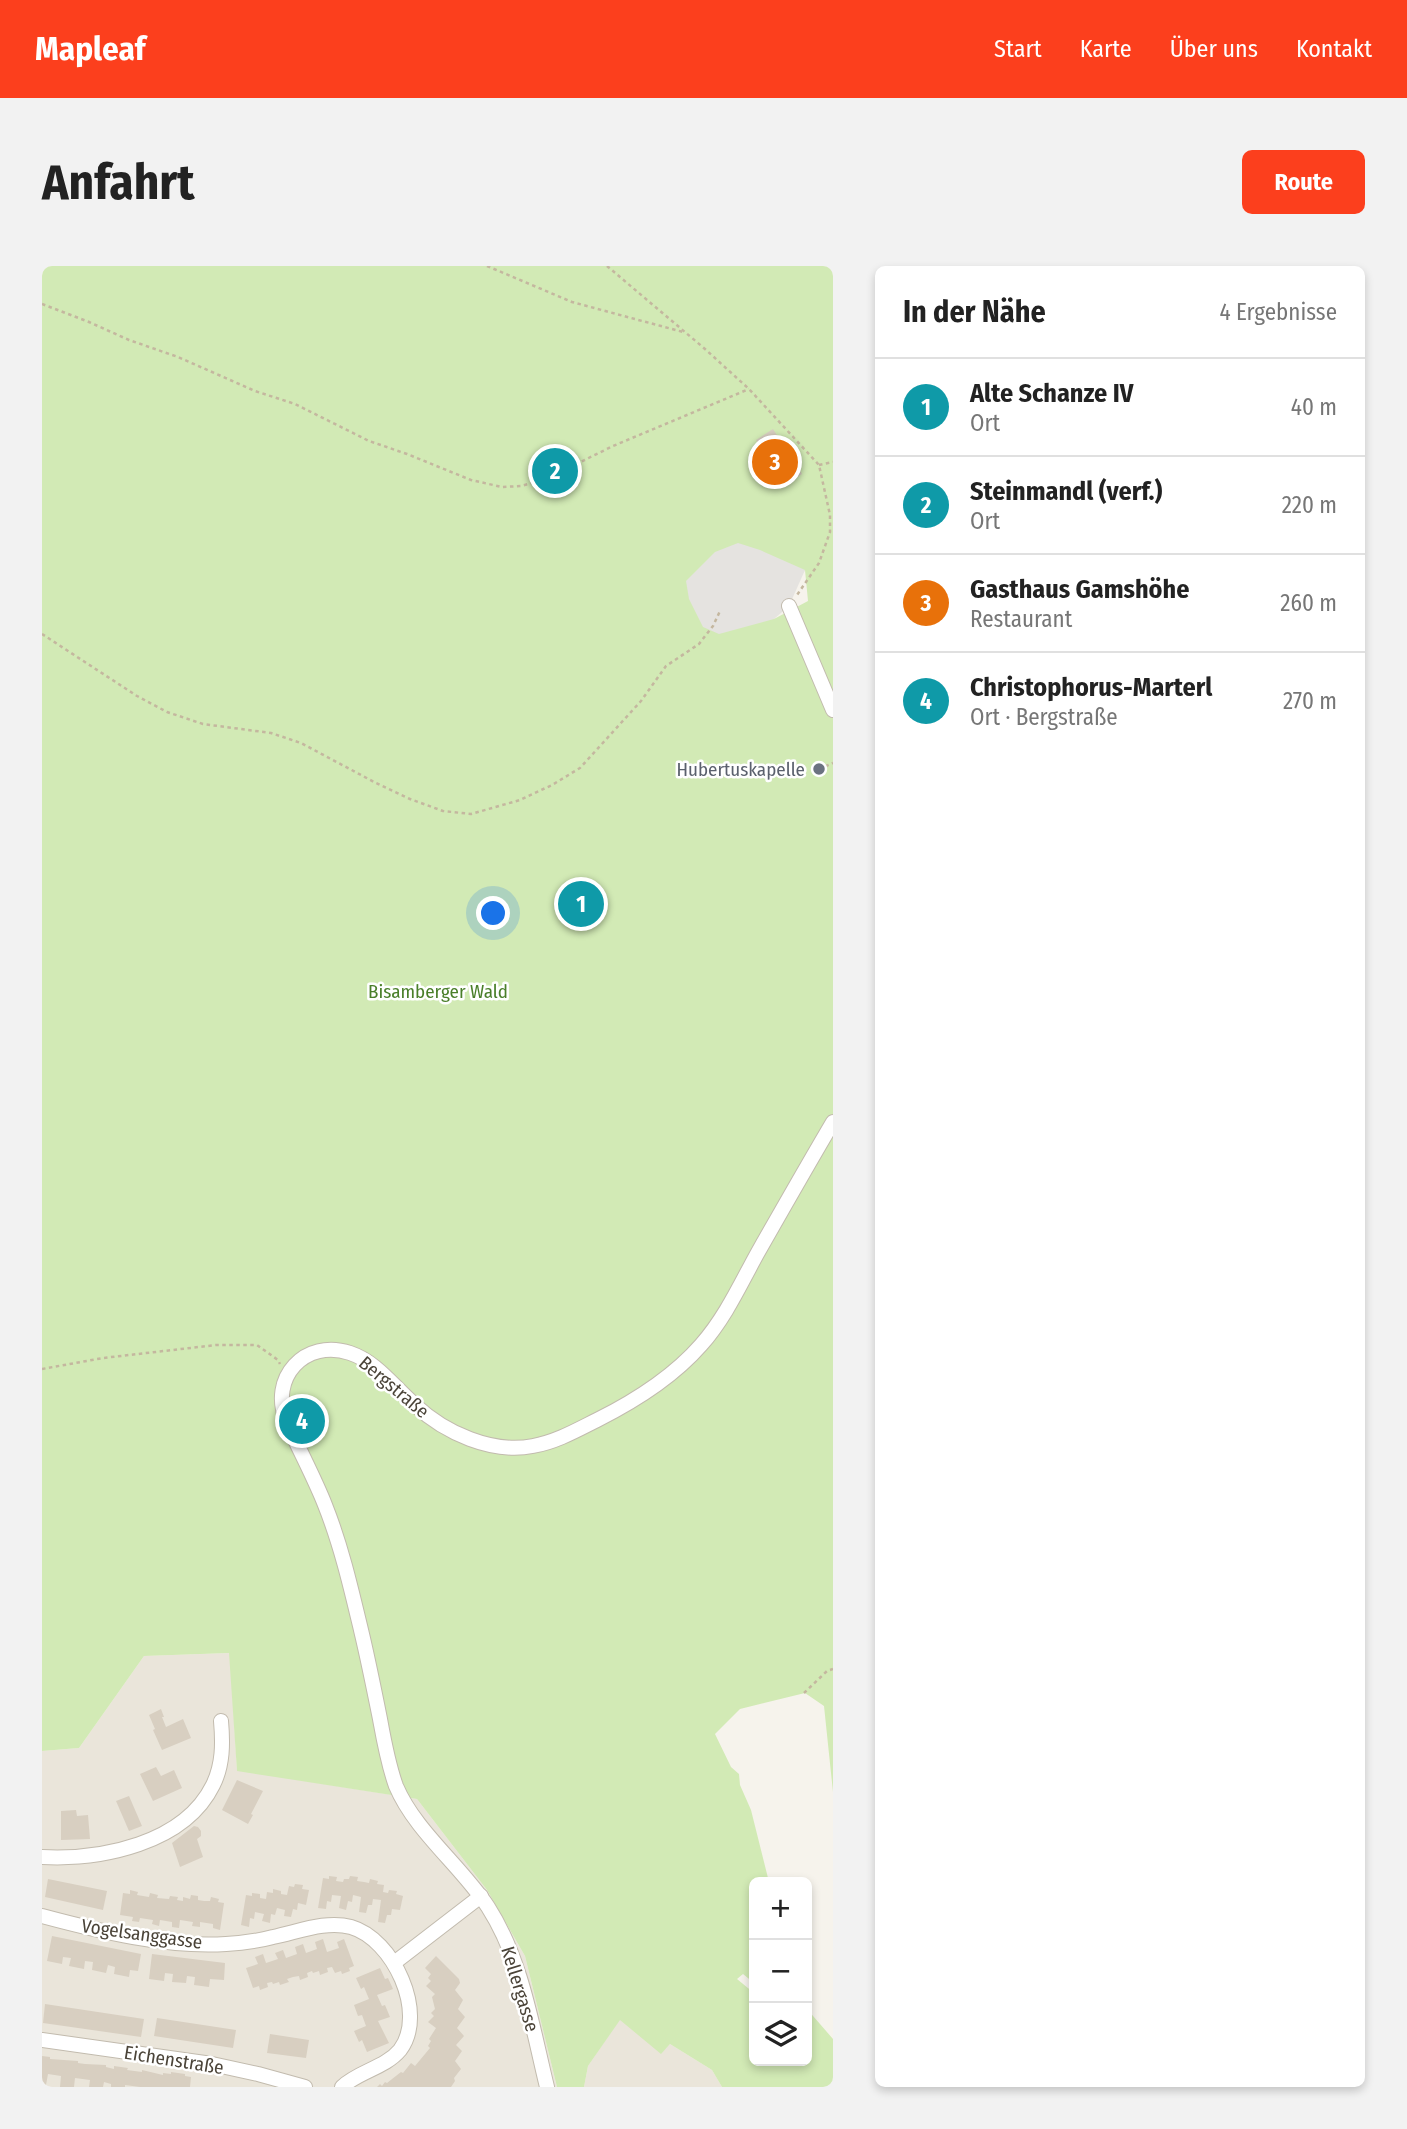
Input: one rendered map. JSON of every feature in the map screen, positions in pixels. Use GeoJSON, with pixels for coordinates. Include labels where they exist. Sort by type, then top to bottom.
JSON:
{"type":"FeatureCollection","features":[{"type":"Feature","properties":{"kind":"street"},"geometry":{"type":"LineString","coordinates":[[789,606],[833,710]]}},
{"type":"Feature","properties":{"kind":"street","name":"Bergstraße"},"geometry":{"type":"LineString","coordinates":[[285,1377],[305,1357],[334,1349],[353,1354],[372,1364],[416,1407],[456,1433],[477,1441],[516,1448],[536,1446],[580,1429],[638,1397],[700,1346],[726,1310],[833,1122]]}},
{"type":"Feature","properties":{"kind":"street"},"geometry":{"type":"LineString","coordinates":[[285,1377],[281,1390],[281,1405],[327,1509],[341,1552],[398,1790],[421,1825],[481,1896],[394,1963]]}},
{"type":"Feature","properties":{"kind":"street"},"geometry":{"type":"LineString","coordinates":[[42,1857],[72,1858],[105,1854],[141,1843],[178,1825],[205,1799],[214,1783],[222,1754],[221,1721]]}},
{"type":"Feature","properties":{"kind":"street","name":"Kellergasse"},"geometry":{"type":"LineString","coordinates":[[481,1896],[512,1954],[547,2087]]}},
{"type":"Feature","properties":{"kind":"street","name":"Vogelsanggasse"},"geometry":{"type":"LineString","coordinates":[[42,1916],[148,1939],[221,1945],[272,1938],[326,1925],[355,1928],[376,1940],[394,1963],[407,1997],[410,2011],[409,2032],[398,2052],[389,2060],[342,2087]]}},
{"type":"Feature","properties":{"kind":"street","name":"Eichenstraße"},"geometry":{"type":"LineString","coordinates":[[42,2040],[212,2064],[305,2087]]}},
{"type":"Feature","properties":{"kind":"path"},"geometry":{"type":"LineString","coordinates":[[487,266],[572,302],[686,333]]}},
{"type":"Feature","properties":{"kind":"path"},"geometry":{"type":"LineString","coordinates":[[607,266],[750,389],[819,465],[832,515],[830,532],[819,563],[789,606]]}},
{"type":"Feature","properties":{"kind":"path"},"geometry":{"type":"LineString","coordinates":[[42,304],[178,357],[255,391],[295,404],[369,441],[471,480],[502,487],[546,479],[603,450],[750,389]]}},
{"type":"Feature","properties":{"kind":"path"},"geometry":{"type":"LineString","coordinates":[[819,465],[833,462]]}},
{"type":"Feature","properties":{"kind":"path"},"geometry":{"type":"LineString","coordinates":[[42,634],[137,696],[167,712],[203,724],[271,733],[301,743],[411,799],[443,811],[471,814],[520,800],[580,768],[641,701],[666,666],[699,644],[713,626],[720,611]]}},
{"type":"Feature","properties":{"kind":"path"},"geometry":{"type":"LineString","coordinates":[[819,769],[833,763]]}},
{"type":"Feature","properties":{"kind":"path"},"geometry":{"type":"LineString","coordinates":[[42,1369],[103,1358],[204,1346],[257,1345],[278,1360],[285,1377]]}},
{"type":"Feature","properties":{"kind":"path"},"geometry":{"type":"LineString","coordinates":[[804,1693],[827,1671],[833,1670]]}},
{"type":"Feature","properties":{"kind":"shaded area"},"geometry":{"type":"Polygon","coordinates":[[[738,543],[805,570],[789,606],[774,619],[719,634],[703,627],[689,599],[686,581],[715,552],[738,543]]]}},
{"type":"Feature","properties":{"kind":"shaded area"},"geometry":{"type":"Polygon","coordinates":[[[230,1653],[237,1770],[417,1799],[487,1890],[525,1956],[557,2087],[42,2087],[42,1751],[79,1748],[144,1656],[230,1653]]]}},
{"type":"Feature","properties":{"kind":"shaded area"},"geometry":{"type":"Polygon","coordinates":[[[620,2019],[661,2053],[670,2044],[712,2070],[722,2087],[584,2087],[588,2066],[620,2019]]]}},
{"type":"Feature","properties":{"kind":"green space","name":"Bisamberger Wald"},"geometry":{"type":"Polygon","coordinates":[[[42,266],[833,266],[833,1792],[824,1706],[805,1693],[740,1709],[715,1734],[731,1767],[739,1774],[768,1877],[749,1877],[749,1979],[743,1974],[737,1979],[749,1989],[749,2066],[812,2066],[812,2015],[833,2039],[833,2087],[722,2087],[712,2070],[670,2044],[661,2054],[620,2020],[588,2066],[584,2087],[557,2087],[525,1956],[487,1890],[417,1799],[237,1771],[229,1653],[144,1656],[79,1748],[42,1751],[42,266]],[[805,570],[774,619],[808,601],[805,570]]]}},
{"type":"Feature","properties":{"kind":"building"},"geometry":{"type":"Polygon","coordinates":[[[773,429],[780,440],[785,437],[795,452],[790,455],[802,474],[785,485],[773,466],[764,472],[754,457],[763,451],[756,440],[773,429]]]}},
{"type":"Feature","properties":{"kind":"building"},"geometry":{"type":"Polygon","coordinates":[[[161,1709],[166,1727],[183,1719],[191,1738],[162,1750],[149,1715],[161,1709]]]}},
{"type":"Feature","properties":{"kind":"building"},"geometry":{"type":"Polygon","coordinates":[[[156,1767],[161,1776],[174,1770],[182,1788],[153,1801],[140,1774],[156,1767]]]}},
{"type":"Feature","properties":{"kind":"building"},"geometry":{"type":"Polygon","coordinates":[[[237,1780],[263,1791],[248,1824],[222,1810],[237,1780]]]}},
{"type":"Feature","properties":{"kind":"building"},"geometry":{"type":"Polygon","coordinates":[[[129,1796],[142,1826],[129,1831],[116,1801],[129,1796]]]}},
{"type":"Feature","properties":{"kind":"building"},"geometry":{"type":"Polygon","coordinates":[[[76,1810],[77,1816],[88,1815],[90,1839],[61,1840],[61,1811],[76,1810]]]}},
{"type":"Feature","properties":{"kind":"building"},"geometry":{"type":"Polygon","coordinates":[[[194,1826],[201,1831],[201,1836],[197,1839],[203,1857],[180,1867],[172,1843],[194,1826]]]}},
{"type":"Feature","properties":{"kind":"building"},"geometry":{"type":"Polygon","coordinates":[[[329,1876],[337,1877],[336,1881],[343,1882],[350,1876],[358,1877],[357,1881],[378,1881],[377,1884],[384,1885],[383,1892],[397,1891],[396,1894],[403,1896],[400,1910],[392,1909],[385,1923],[378,1922],[381,1900],[373,1899],[366,1913],[359,1912],[361,1897],[353,1895],[346,1910],[339,1908],[341,1896],[332,1895],[331,1902],[327,1901],[326,1909],[318,1908],[323,1878],[329,1879],[329,1876]]]}},
{"type":"Feature","properties":{"kind":"building"},"geometry":{"type":"Polygon","coordinates":[[[48,1879],[107,1891],[103,1910],[45,1897],[48,1879]]]}},
{"type":"Feature","properties":{"kind":"building"},"geometry":{"type":"Polygon","coordinates":[[[295,1884],[303,1885],[302,1889],[309,1890],[306,1905],[298,1903],[297,1910],[293,1909],[291,1917],[284,1916],[285,1910],[277,1908],[275,1915],[271,1914],[270,1923],[262,1921],[264,1914],[255,1912],[254,1919],[250,1918],[249,1927],[241,1925],[246,1895],[260,1894],[260,1898],[266,1899],[267,1892],[273,1893],[273,1889],[287,1895],[289,1886],[294,1887],[295,1884]]]}},
{"type":"Feature","properties":{"kind":"building"},"geometry":{"type":"Polygon","coordinates":[[[130,1890],[138,1892],[137,1895],[149,1897],[150,1893],[158,1895],[157,1898],[169,1899],[170,1896],[183,1901],[183,1897],[190,1899],[191,1895],[204,1901],[210,1901],[211,1897],[219,1899],[218,1902],[224,1903],[220,1930],[213,1928],[213,1924],[200,1922],[200,1927],[192,1926],[193,1922],[180,1920],[179,1928],[172,1927],[172,1922],[160,1920],[159,1926],[152,1924],[153,1920],[140,1918],[139,1922],[132,1921],[133,1917],[120,1915],[123,1893],[130,1894],[130,1890]]]}},
{"type":"Feature","properties":{"kind":"building"},"geometry":{"type":"Polygon","coordinates":[[[52,1936],[141,1954],[138,1971],[130,1970],[129,1977],[114,1974],[115,1967],[108,1965],[106,1973],[92,1970],[93,1962],[85,1961],[84,1969],[69,1966],[71,1958],[63,1957],[62,1964],[47,1961],[52,1936]]]}},
{"type":"Feature","properties":{"kind":"building"},"geometry":{"type":"Polygon","coordinates":[[[323,1939],[327,1952],[339,1948],[337,1942],[344,1939],[354,1966],[349,1968],[350,1971],[335,1973],[332,1967],[320,1975],[319,1971],[312,1971],[307,1973],[308,1977],[300,1980],[299,1976],[293,1977],[287,1979],[289,1982],[280,1985],[279,1982],[272,1982],[260,1990],[259,1986],[253,1988],[246,1968],[258,1964],[255,1957],[263,1954],[266,1963],[278,1959],[275,1953],[283,1950],[286,1958],[297,1954],[295,1947],[303,1944],[306,1953],[317,1949],[315,1942],[323,1939]]]}},
{"type":"Feature","properties":{"kind":"building"},"geometry":{"type":"Polygon","coordinates":[[[152,1954],[225,1963],[224,1980],[210,1979],[209,1987],[194,1985],[195,1977],[187,1976],[186,1983],[172,1982],[173,1974],[165,1973],[164,1981],[149,1979],[152,1954]]]}},
{"type":"Feature","properties":{"kind":"building"},"geometry":{"type":"Polygon","coordinates":[[[436,1956],[460,1983],[455,1990],[463,2000],[458,2009],[465,2017],[457,2028],[464,2036],[456,2045],[462,2051],[455,2061],[461,2069],[451,2087],[377,2087],[403,2073],[411,2063],[415,2066],[430,2048],[429,2039],[436,2028],[428,2022],[434,2016],[431,2013],[435,2009],[432,1997],[435,1994],[426,1986],[431,1981],[428,1978],[431,1974],[425,1968],[436,1956]]]}},
{"type":"Feature","properties":{"kind":"building"},"geometry":{"type":"Polygon","coordinates":[[[380,1968],[393,1989],[377,1995],[390,2017],[378,2021],[389,2043],[367,2052],[354,2031],[366,2026],[354,2005],[369,1999],[356,1978],[380,1968]]]}},
{"type":"Feature","properties":{"kind":"building"},"geometry":{"type":"Polygon","coordinates":[[[45,2004],[144,2019],[141,2037],[43,2023],[45,2004]]]}},
{"type":"Feature","properties":{"kind":"building"},"geometry":{"type":"Polygon","coordinates":[[[157,2018],[236,2030],[233,2048],[154,2036],[157,2018]]]}},
{"type":"Feature","properties":{"kind":"building"},"geometry":{"type":"Polygon","coordinates":[[[270,2034],[309,2040],[306,2058],[267,2053],[270,2034]]]}},
{"type":"Feature","properties":{"kind":"building"},"geometry":{"type":"Polygon","coordinates":[[[42,2056],[106,2065],[114,2069],[114,2066],[163,2075],[171,2072],[185,2074],[191,2077],[190,2087],[111,2087],[111,2084],[104,2082],[103,2087],[89,2087],[90,2080],[75,2078],[74,2087],[60,2087],[61,2076],[48,2074],[46,2085],[42,2084],[42,2056]]]}},
{"type":"Feature","properties":{"kind":"place","name":"Gasthaus Gamshöhe"},"geometry":{"type":"Point","coordinates":[775,462]}},
{"type":"Feature","properties":{"kind":"place","name":"Steinmandl (verf.)"},"geometry":{"type":"Point","coordinates":[555,471]}},
{"type":"Feature","properties":{"kind":"place","name":"Hubertuskapelle"},"geometry":{"type":"Point","coordinates":[819,769]}},
{"type":"Feature","properties":{"kind":"place","name":"Alte Schanze IV"},"geometry":{"type":"Point","coordinates":[581,904]}},
{"type":"Feature","properties":{"kind":"place","name":"Christophorus-Marterl"},"geometry":{"type":"Point","coordinates":[302,1421]}}]}
